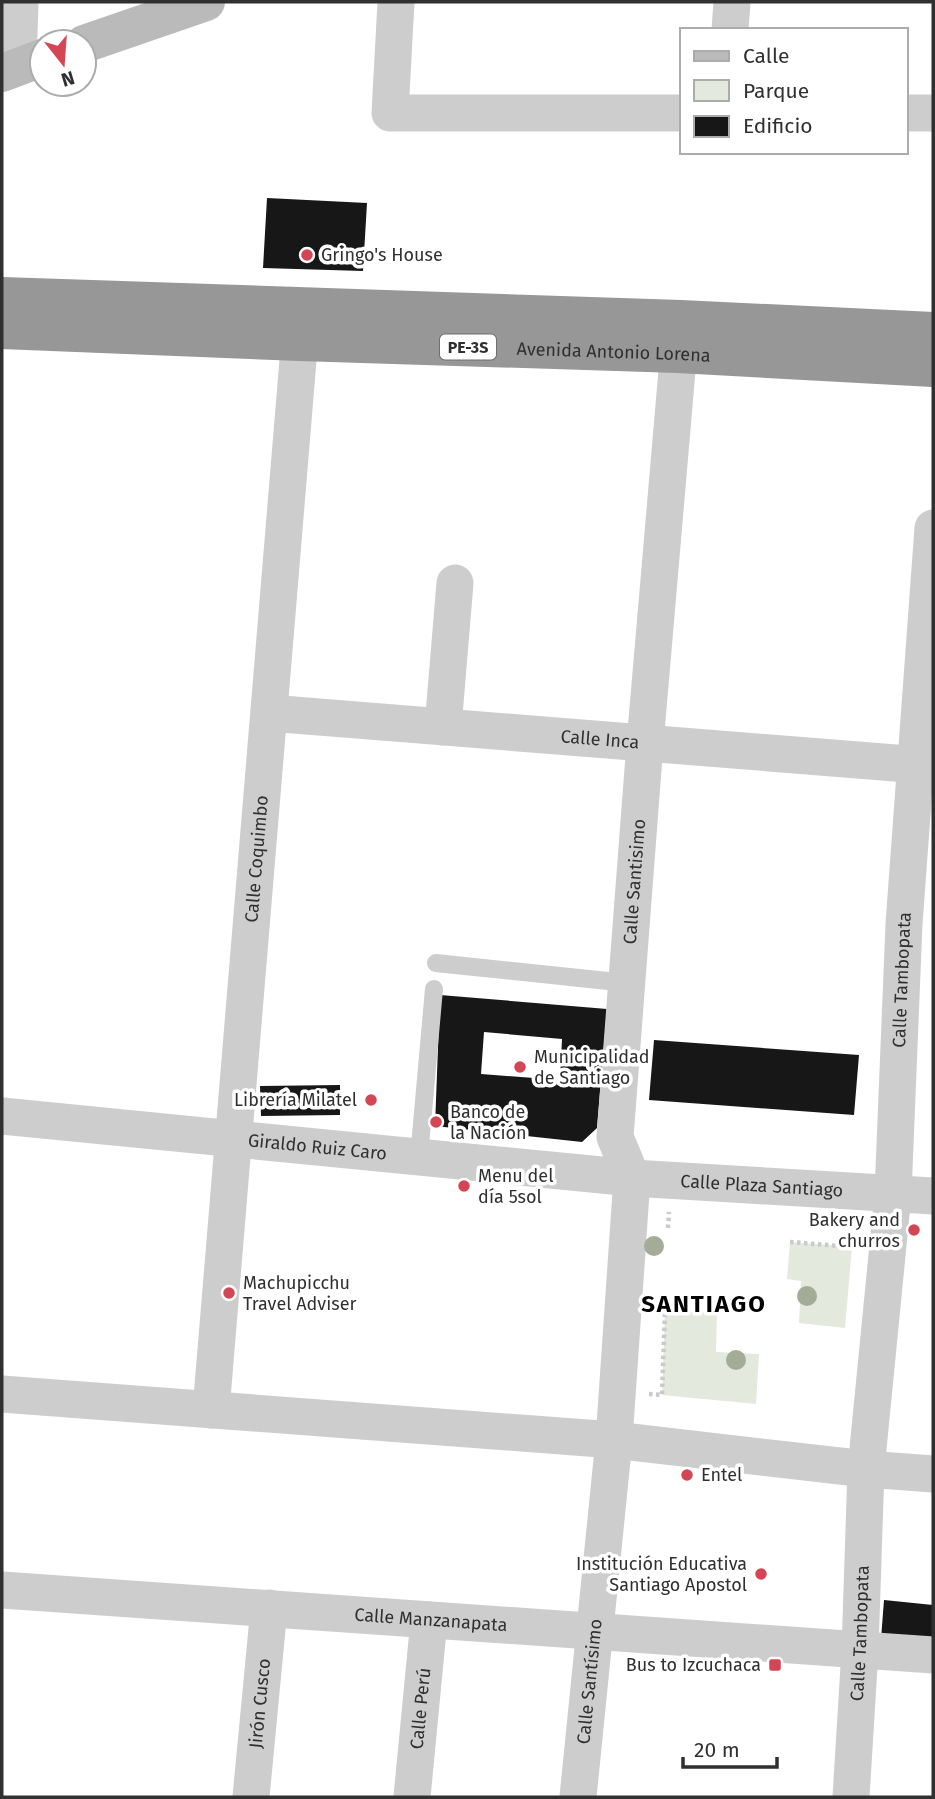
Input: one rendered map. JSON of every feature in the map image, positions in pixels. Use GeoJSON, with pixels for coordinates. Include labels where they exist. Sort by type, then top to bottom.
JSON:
{"type":"FeatureCollection","features":[{"type":"Feature","properties":{"kind":"highway","name":"Avenida Antonio Lorena"},"geometry":{"type":"LineString","coordinates":[[2,296],[301,325]]}},
{"type":"Feature","properties":{"kind":"highway","name":"Avenida Antonio Lorena"},"geometry":{"type":"LineString","coordinates":[[2,330],[301,325],[680,336],[933,331]]}},
{"type":"Feature","properties":{"kind":"highway","name":"Avenida Antonio Lorena"},"geometry":{"type":"LineString","coordinates":[[680,336],[933,368]]}},
{"type":"Feature","properties":{"kind":"street"},"geometry":{"type":"LineString","coordinates":[[19,2],[21,66]]}},
{"type":"Feature","properties":{"kind":"street"},"geometry":{"type":"LineString","coordinates":[[98,39],[205,2]]}},
{"type":"Feature","properties":{"kind":"street"},"geometry":{"type":"LineString","coordinates":[[396,2],[390,113],[680,113]]}},
{"type":"Feature","properties":{"kind":"street"},"geometry":{"type":"LineString","coordinates":[[730,28],[732,2]]}},
{"type":"Feature","properties":{"kind":"street"},"geometry":{"type":"LineString","coordinates":[[907,113],[933,113]]}},
{"type":"Feature","properties":{"kind":"street","name":"Calle Coquimbo"},"geometry":{"type":"LineString","coordinates":[[211,1410],[301,325]]}},
{"type":"Feature","properties":{"kind":"street","name":"Calle Santisimo"},"geometry":{"type":"LineString","coordinates":[[614,1440],[632,1178],[615,1138],[680,336]]}},
{"type":"Feature","properties":{"kind":"street","name":"Calle Tambopata"},"geometry":{"type":"LineString","coordinates":[[851,1797],[860,1650],[866,1469],[893,1194],[904,924],[924,766],[933,528]]}},
{"type":"Feature","properties":{"kind":"street"},"geometry":{"type":"LineString","coordinates":[[443,727],[455,583]]}},
{"type":"Feature","properties":{"kind":"street","name":"Calle Inca"},"geometry":{"type":"LineString","coordinates":[[269,713],[924,766]]}},
{"type":"Feature","properties":{"kind":"street","name":"Giraldo Ruiz Caro"},"geometry":{"type":"LineString","coordinates":[[2,1116],[632,1178]]}},
{"type":"Feature","properties":{"kind":"street","name":"Calle Plaza Santiago"},"geometry":{"type":"LineString","coordinates":[[632,1178],[933,1196]]}},
{"type":"Feature","properties":{"kind":"street"},"geometry":{"type":"LineString","coordinates":[[2,1394],[614,1440],[866,1469],[933,1474]]}},
{"type":"Feature","properties":{"kind":"street","name":"Calle Santísimo"},"geometry":{"type":"LineString","coordinates":[[578,1797],[614,1440]]}},
{"type":"Feature","properties":{"kind":"street","name":"Calle Manzanapata"},"geometry":{"type":"LineString","coordinates":[[2,1590],[933,1655]]}},
{"type":"Feature","properties":{"kind":"street","name":"Jirón Cusco"},"geometry":{"type":"LineString","coordinates":[[251,1797],[269,1608]]}},
{"type":"Feature","properties":{"kind":"street","name":"Calle Perú"},"geometry":{"type":"LineString","coordinates":[[412,1797],[429,1620]]}},
{"type":"Feature","properties":{"kind":"lane"},"geometry":{"type":"LineString","coordinates":[[436,963],[626,983]]}},
{"type":"Feature","properties":{"kind":"lane"},"geometry":{"type":"LineString","coordinates":[[419,1157],[435,989]]}},
{"type":"Feature","properties":{"kind":"path"},"geometry":{"type":"LineString","coordinates":[[790,1242],[852,1247],[857,1192]]}},
{"type":"Feature","properties":{"kind":"green space"},"geometry":{"type":"Polygon","coordinates":[[[790,1242],[852,1247],[845,1328],[799,1323],[801,1281],[787,1279],[790,1242]]]}},
{"type":"Feature","properties":{"kind":"green space"},"geometry":{"type":"Polygon","coordinates":[[[665,1311],[717,1313],[716,1352],[759,1354],[756,1404],[662,1395],[665,1311]]]}},
{"type":"Feature","properties":{"kind":"building","name":"Gringo's House"},"geometry":{"type":"Polygon","coordinates":[[[267,198],[367,203],[363,271],[263,268],[267,198]]]}},
{"type":"Feature","properties":{"kind":"building"},"geometry":{"type":"Polygon","coordinates":[[[440,995],[607,1009],[597,1128],[582,1142],[435,1126],[440,995]],[[484,1032],[481,1074],[560,1080],[562,1039],[484,1032]]]}},
{"type":"Feature","properties":{"kind":"building"},"geometry":{"type":"Polygon","coordinates":[[[654,1040],[859,1055],[854,1115],[649,1100],[654,1040]]]}},
{"type":"Feature","properties":{"kind":"building"},"geometry":{"type":"Polygon","coordinates":[[[340,1085],[340,1115],[261,1116],[260,1086],[340,1085]]]}},
{"type":"Feature","properties":{"kind":"building"},"geometry":{"type":"Polygon","coordinates":[[[884,1600],[933,1605],[933,1643],[881,1639],[884,1600]]]}},
{"type":"Feature","properties":{"kind":"place","name":"Gringo's House"},"geometry":{"type":"Point","coordinates":[307,255]}},
{"type":"Feature","properties":{"kind":"place","name":"Municipalidad de Santiago"},"geometry":{"type":"Point","coordinates":[520,1067]}},
{"type":"Feature","properties":{"kind":"place","name":"Librería Milatel"},"geometry":{"type":"Point","coordinates":[371,1100]}},
{"type":"Feature","properties":{"kind":"place","name":"Banco de la Nación"},"geometry":{"type":"Point","coordinates":[436,1122]}},
{"type":"Feature","properties":{"kind":"place","name":"Menu del día 5sol"},"geometry":{"type":"Point","coordinates":[464,1186]}},
{"type":"Feature","properties":{"kind":"place","name":"Bakery and churros"},"geometry":{"type":"Point","coordinates":[914,1230]}},
{"type":"Feature","properties":{"kind":"place","name":"Machupicchu Travel Adviser"},"geometry":{"type":"Point","coordinates":[229,1293]}},
{"type":"Feature","properties":{"kind":"place","name":"Entel"},"geometry":{"type":"Point","coordinates":[687,1475]}},
{"type":"Feature","properties":{"kind":"place","name":"Institución Educativa Santiago Apostol"},"geometry":{"type":"Point","coordinates":[761,1574]}},
{"type":"Feature","properties":{"kind":"place","name":"Bus to Izcuchaca"},"geometry":{"type":"Point","coordinates":[775,1665]}},
{"type":"Feature","properties":{"kind":"district","name":"SANTIAGO"},"geometry":{"type":"Point","coordinates":[704,1304]}}]}
